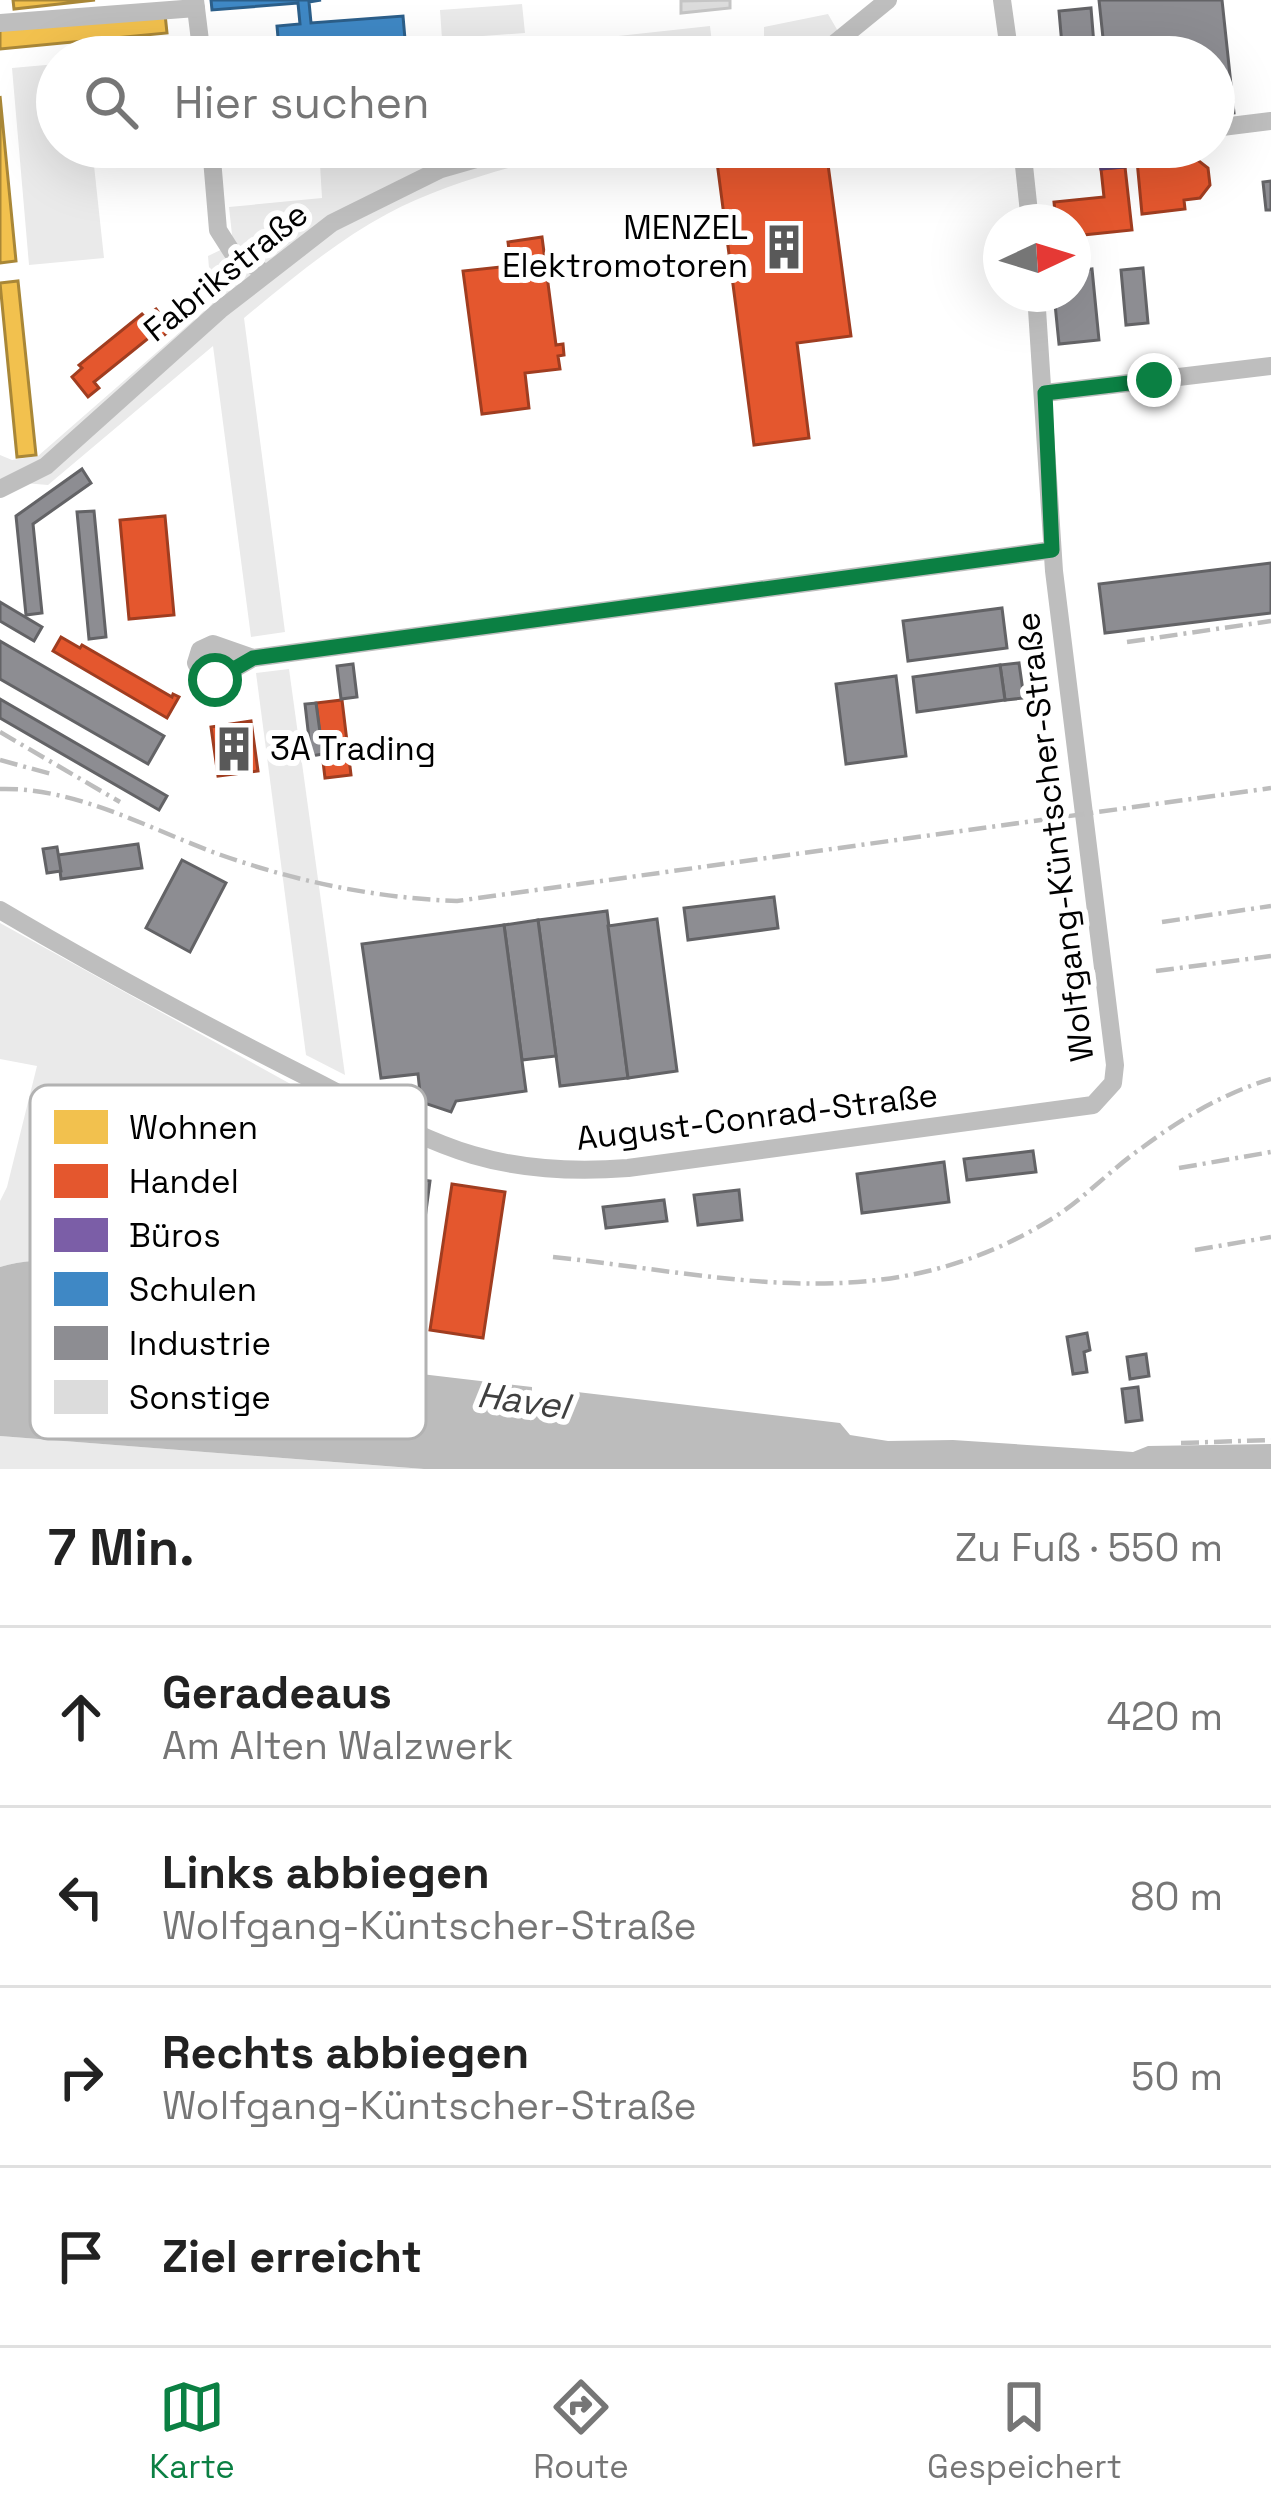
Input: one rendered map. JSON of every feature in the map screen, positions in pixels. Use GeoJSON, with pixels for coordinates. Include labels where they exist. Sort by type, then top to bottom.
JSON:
{"type":"FeatureCollection","features":[{"type":"Feature","properties":{"kind":"street"},"geometry":{"type":"LineString","coordinates":[[844,36],[888,0]]}},
{"type":"Feature","properties":{"kind":"street"},"geometry":{"type":"LineString","coordinates":[[1002,0],[1007,36]]}},
{"type":"Feature","properties":{"kind":"street"},"geometry":{"type":"LineString","coordinates":[[0,23],[196,4],[200,36]]}},
{"type":"Feature","properties":{"kind":"street"},"geometry":{"type":"LineString","coordinates":[[1235,125],[1271,121]]}},
{"type":"Feature","properties":{"kind":"street"},"geometry":{"type":"LineString","coordinates":[[213,168],[218,230],[232,252],[265,272]]}},
{"type":"Feature","properties":{"kind":"street","name":"Fabrikstraße"},"geometry":{"type":"LineString","coordinates":[[0,489],[46,466],[265,272],[332,223],[448,168]]}},
{"type":"Feature","properties":{"kind":"street"},"geometry":{"type":"LineString","coordinates":[[1029,168],[1030,204]]}},
{"type":"Feature","properties":{"kind":"street","name":"Wolfgang-Küntscher-Straße"},"geometry":{"type":"LineString","coordinates":[[1038,312],[1052,550],[1114,1065],[1113,1083],[1104,1097],[1077,1108]]}},
{"type":"Feature","properties":{"kind":"street"},"geometry":{"type":"LineString","coordinates":[[1045,393],[1271,366]]}},
{"type":"Feature","properties":{"kind":"street"},"geometry":{"type":"LineString","coordinates":[[253,658],[1052,550]]}},
{"type":"Feature","properties":{"kind":"street","name":"August-Conrad-Straße"},"geometry":{"type":"LineString","coordinates":[[0,910],[132,988],[323,1085]]}},
{"type":"Feature","properties":{"kind":"street","name":"August-Conrad-Straße"},"geometry":{"type":"LineString","coordinates":[[426,1136],[497,1162],[584,1172],[1077,1108]]}},
{"type":"Feature","properties":{"kind":"shaded area"},"geometry":{"type":"Polygon","coordinates":[[[522,4],[525,33],[442,36],[440,10],[522,4]]]}},
{"type":"Feature","properties":{"kind":"shaded area"},"geometry":{"type":"Polygon","coordinates":[[[828,14],[841,36],[764,36],[764,27],[828,14]]]}},
{"type":"Feature","properties":{"kind":"shaded area"},"geometry":{"type":"Polygon","coordinates":[[[710,26],[711,36],[618,36],[710,26]]]}},
{"type":"Feature","properties":{"kind":"shaded area"},"geometry":{"type":"Polygon","coordinates":[[[36,66],[36,168],[94,168],[104,258],[29,265],[12,68],[36,66]]]}},
{"type":"Feature","properties":{"kind":"shaded area"},"geometry":{"type":"Polygon","coordinates":[[[320,168],[509,168],[387,214],[331,249],[244,318],[285,632],[251,637],[213,346],[48,485],[0,481],[0,455],[12,460],[38,456],[212,304],[208,256],[233,244],[229,207],[322,198],[320,168]]]}},
{"type":"Feature","properties":{"kind":"shaded area"},"geometry":{"type":"Polygon","coordinates":[[[289,669],[345,1075],[306,1055],[256,673],[289,669]]]}},
{"type":"Feature","properties":{"kind":"shaded area"},"geometry":{"type":"Polygon","coordinates":[[[0,923],[292,1085],[32,1085],[37,1066],[0,1059],[0,923]]]}},
{"type":"Feature","properties":{"kind":"shaded area"},"geometry":{"type":"Polygon","coordinates":[[[30,1094],[30,1261],[0,1267],[0,1201],[30,1094]]]}},
{"type":"Feature","properties":{"kind":"shaded area"},"geometry":{"type":"Polygon","coordinates":[[[0,1436],[423,1469],[0,1469],[0,1436]]]}},
{"type":"Feature","properties":{"kind":"water"},"geometry":{"type":"Polygon","coordinates":[[[30,1261],[30,1438],[0,1436],[0,1267],[30,1261]]]}},
{"type":"Feature","properties":{"kind":"water","name":"Havel"},"geometry":{"type":"Polygon","coordinates":[[[426,1375],[532,1387],[532,1401],[574,1406],[577,1392],[840,1423],[850,1435],[888,1441],[953,1440],[1133,1452],[1148,1446],[1271,1444],[1271,1469],[424,1469],[39,1439],[426,1439],[426,1375]]]}},
{"type":"Feature","properties":{"kind":"building: Wohnen"},"geometry":{"type":"Polygon","coordinates":[[[13,0],[95,0],[14,9],[13,0]]]}},
{"type":"Feature","properties":{"kind":"building: Wohnen"},"geometry":{"type":"Polygon","coordinates":[[[165,14],[167,33],[36,36],[36,46],[0,49],[0,29],[165,14]]]}},
{"type":"Feature","properties":{"kind":"building: Wohnen"},"geometry":{"type":"Polygon","coordinates":[[[0,96],[16,261],[0,263],[0,96]]]}},
{"type":"Feature","properties":{"kind":"building: Wohnen"},"geometry":{"type":"Polygon","coordinates":[[[18,281],[36,455],[17,457],[0,283],[18,281]]]}},
{"type":"Feature","properties":{"kind":"building: Handel","name":"MENZEL Elektromotoren"},"geometry":{"type":"Polygon","coordinates":[[[718,168],[828,168],[851,336],[797,343],[809,438],[754,445],[718,168]]]}},
{"type":"Feature","properties":{"kind":"building: Handel"},"geometry":{"type":"Polygon","coordinates":[[[1125,168],[1132,230],[1091,234],[1091,204],[1054,204],[1054,202],[1104,197],[1101,169],[1125,168]]]}},
{"type":"Feature","properties":{"kind":"building: Handel"},"geometry":{"type":"Polygon","coordinates":[[[1138,168],[1208,168],[1210,185],[1200,198],[1184,200],[1185,209],[1142,214],[1138,168]]]}},
{"type":"Feature","properties":{"kind":"building: Handel"},"geometry":{"type":"Polygon","coordinates":[[[542,237],[556,345],[563,344],[560,369],[525,373],[529,408],[482,414],[463,271],[511,266],[508,242],[542,237]]]}},
{"type":"Feature","properties":{"kind":"building: Handel"},"geometry":{"type":"Polygon","coordinates":[[[156,309],[171,329],[161,338],[156,332],[94,382],[99,388],[88,397],[72,377],[82,368],[79,365],[142,314],[145,317],[156,309]]]}},
{"type":"Feature","properties":{"kind":"building: Handel"},"geometry":{"type":"Polygon","coordinates":[[[165,516],[174,615],[129,619],[120,520],[165,516]]]}},
{"type":"Feature","properties":{"kind":"building: Handel"},"geometry":{"type":"Polygon","coordinates":[[[61,637],[179,697],[167,718],[53,651],[61,637]]]}},
{"type":"Feature","properties":{"kind":"building: Handel"},"geometry":{"type":"Polygon","coordinates":[[[342,700],[351,775],[325,778],[316,703],[342,700]]]}},
{"type":"Feature","properties":{"kind":"building: Handel","name":"3A Trading"},"geometry":{"type":"Polygon","coordinates":[[[251,721],[258,771],[218,776],[211,727],[251,721]]]}},
{"type":"Feature","properties":{"kind":"building: Handel"},"geometry":{"type":"Polygon","coordinates":[[[452,1184],[505,1192],[483,1338],[430,1330],[452,1184]]]}},
{"type":"Feature","properties":{"kind":"building: Schulen"},"geometry":{"type":"Polygon","coordinates":[[[211,0],[321,0],[309,2],[311,23],[403,16],[405,36],[278,36],[277,26],[300,24],[298,3],[212,10],[211,0]]]}},
{"type":"Feature","properties":{"kind":"building: Industrie"},"geometry":{"type":"Polygon","coordinates":[[[1099,0],[1222,0],[1226,36],[1103,36],[1099,0]]]}},
{"type":"Feature","properties":{"kind":"building: Industrie"},"geometry":{"type":"Polygon","coordinates":[[[1091,8],[1093,36],[1061,36],[1059,11],[1091,8]]]}},
{"type":"Feature","properties":{"kind":"building: Industrie"},"geometry":{"type":"Polygon","coordinates":[[[1271,181],[1271,210],[1266,210],[1263,182],[1271,181]]]}},
{"type":"Feature","properties":{"kind":"building: Industrie"},"geometry":{"type":"Polygon","coordinates":[[[1143,268],[1148,323],[1126,325],[1121,270],[1143,268]]]}},
{"type":"Feature","properties":{"kind":"building: Industrie"},"geometry":{"type":"Polygon","coordinates":[[[1091,269],[1099,340],[1059,344],[1056,312],[1091,312],[1091,269]]]}},
{"type":"Feature","properties":{"kind":"building: Industrie"},"geometry":{"type":"Polygon","coordinates":[[[82,469],[91,483],[33,524],[42,613],[26,615],[16,516],[82,469]]]}},
{"type":"Feature","properties":{"kind":"building: Industrie"},"geometry":{"type":"Polygon","coordinates":[[[94,511],[106,637],[89,639],[77,512],[94,511]]]}},
{"type":"Feature","properties":{"kind":"building: Industrie"},"geometry":{"type":"Polygon","coordinates":[[[1271,563],[1271,613],[1105,633],[1099,584],[1271,563]]]}},
{"type":"Feature","properties":{"kind":"building: Industrie"},"geometry":{"type":"Polygon","coordinates":[[[0,602],[42,627],[34,641],[0,621],[0,602]]]}},
{"type":"Feature","properties":{"kind":"building: Industrie"},"geometry":{"type":"Polygon","coordinates":[[[1002,608],[1007,648],[908,661],[903,621],[1002,608]]]}},
{"type":"Feature","properties":{"kind":"building: Industrie"},"geometry":{"type":"Polygon","coordinates":[[[0,641],[164,736],[148,764],[0,679],[0,641]]]}},
{"type":"Feature","properties":{"kind":"building: Industrie"},"geometry":{"type":"Polygon","coordinates":[[[1019,663],[1024,698],[1005,700],[1000,665],[1019,663]]]}},
{"type":"Feature","properties":{"kind":"building: Industrie"},"geometry":{"type":"Polygon","coordinates":[[[353,664],[357,697],[341,699],[337,666],[353,664]]]}},
{"type":"Feature","properties":{"kind":"building: Industrie"},"geometry":{"type":"Polygon","coordinates":[[[1000,665],[1005,700],[917,712],[913,677],[1000,665]]]}},
{"type":"Feature","properties":{"kind":"building: Industrie"},"geometry":{"type":"Polygon","coordinates":[[[896,676],[906,756],[846,764],[836,684],[896,676]]]}},
{"type":"Feature","properties":{"kind":"building: Industrie"},"geometry":{"type":"Polygon","coordinates":[[[0,699],[167,796],[159,810],[0,718],[0,699]]]}},
{"type":"Feature","properties":{"kind":"building: Industrie"},"geometry":{"type":"Polygon","coordinates":[[[316,703],[323,754],[311,756],[305,704],[316,703]]]}},
{"type":"Feature","properties":{"kind":"building: Industrie"},"geometry":{"type":"Polygon","coordinates":[[[138,844],[142,868],[61,879],[58,855],[138,844]]]}},
{"type":"Feature","properties":{"kind":"building: Industrie"},"geometry":{"type":"Polygon","coordinates":[[[57,847],[61,871],[47,873],[43,849],[57,847]]]}},
{"type":"Feature","properties":{"kind":"building: Industrie"},"geometry":{"type":"Polygon","coordinates":[[[182,860],[226,883],[190,952],[146,928],[182,860]]]}},
{"type":"Feature","properties":{"kind":"building: Industrie"},"geometry":{"type":"Polygon","coordinates":[[[774,897],[778,928],[688,940],[684,908],[774,897]]]}},
{"type":"Feature","properties":{"kind":"building: Industrie"},"geometry":{"type":"Polygon","coordinates":[[[607,911],[628,1078],[560,1086],[538,920],[607,911]]]}},
{"type":"Feature","properties":{"kind":"building: Industrie"},"geometry":{"type":"Polygon","coordinates":[[[657,919],[677,1071],[628,1078],[608,926],[657,919]]]}},
{"type":"Feature","properties":{"kind":"building: Industrie"},"geometry":{"type":"Polygon","coordinates":[[[538,920],[556,1056],[522,1060],[504,925],[538,920]]]}},
{"type":"Feature","properties":{"kind":"building: Industrie"},"geometry":{"type":"Polygon","coordinates":[[[504,925],[526,1091],[456,1101],[451,1112],[426,1104],[426,1085],[419,1085],[418,1074],[381,1078],[362,944],[504,925]]]}},
{"type":"Feature","properties":{"kind":"building: Industrie"},"geometry":{"type":"Polygon","coordinates":[[[1033,1151],[1036,1172],[967,1180],[964,1159],[1033,1151]]]}},
{"type":"Feature","properties":{"kind":"building: Industrie"},"geometry":{"type":"Polygon","coordinates":[[[944,1162],[949,1202],[862,1213],[857,1174],[944,1162]]]}},
{"type":"Feature","properties":{"kind":"building: Industrie"},"geometry":{"type":"Polygon","coordinates":[[[739,1190],[742,1220],[698,1225],[694,1195],[739,1190]]]}},
{"type":"Feature","properties":{"kind":"building: Industrie"},"geometry":{"type":"Polygon","coordinates":[[[664,1200],[667,1221],[606,1228],[603,1207],[664,1200]]]}},
{"type":"Feature","properties":{"kind":"building: Industrie"},"geometry":{"type":"Polygon","coordinates":[[[1087,1333],[1087,1372],[1073,1374],[1067,1337],[1087,1333]]]}},
{"type":"Feature","properties":{"kind":"building: Industrie"},"geometry":{"type":"Polygon","coordinates":[[[1146,1354],[1149,1376],[1130,1379],[1127,1357],[1146,1354]]]}},
{"type":"Feature","properties":{"kind":"building: Industrie"},"geometry":{"type":"Polygon","coordinates":[[[1138,1387],[1142,1420],[1126,1422],[1122,1389],[1138,1387]]]}},
{"type":"Feature","properties":{"kind":"building: Sonstige"},"geometry":{"type":"Polygon","coordinates":[[[730,0],[730,8],[681,13],[681,1],[730,0]]]}},
{"type":"Feature","properties":{"kind":"railway"},"geometry":{"type":"LineString","coordinates":[[1127,642],[1271,621]]}},
{"type":"Feature","properties":{"kind":"railway"},"geometry":{"type":"LineString","coordinates":[[0,732],[120,802]]}},
{"type":"Feature","properties":{"kind":"railway"},"geometry":{"type":"LineString","coordinates":[[0,760],[55,775]]}},
{"type":"Feature","properties":{"kind":"railway"},"geometry":{"type":"LineString","coordinates":[[0,789],[85,802],[221,855],[308,881],[457,901],[1271,788]]}},
{"type":"Feature","properties":{"kind":"railway"},"geometry":{"type":"LineString","coordinates":[[1162,922],[1271,906]]}},
{"type":"Feature","properties":{"kind":"railway"},"geometry":{"type":"LineString","coordinates":[[1156,971],[1271,956]]}},
{"type":"Feature","properties":{"kind":"railway"},"geometry":{"type":"LineString","coordinates":[[553,1257],[807,1284],[928,1271],[989,1251],[1050,1220],[1173,1126],[1220,1099],[1271,1079]]}},
{"type":"Feature","properties":{"kind":"railway"},"geometry":{"type":"LineString","coordinates":[[1179,1168],[1271,1152]]}},
{"type":"Feature","properties":{"kind":"railway"},"geometry":{"type":"LineString","coordinates":[[1195,1250],[1271,1237]]}},
{"type":"Feature","properties":{"kind":"railway"},"geometry":{"type":"LineString","coordinates":[[1181,1443],[1271,1440]]}},
{"type":"Feature","properties":{"kind":"place","name":"MENZEL Elektromotoren"},"geometry":{"type":"Point","coordinates":[784,247]}},
{"type":"Feature","properties":{"kind":"place","name":"3A Trading"},"geometry":{"type":"Point","coordinates":[234,749]}},
{"type":"Feature","properties":{"kind":"route"},"geometry":{"type":"LineString","coordinates":[[215,680],[253,658],[1052,550],[1045,393],[1154,380]]}}]}
